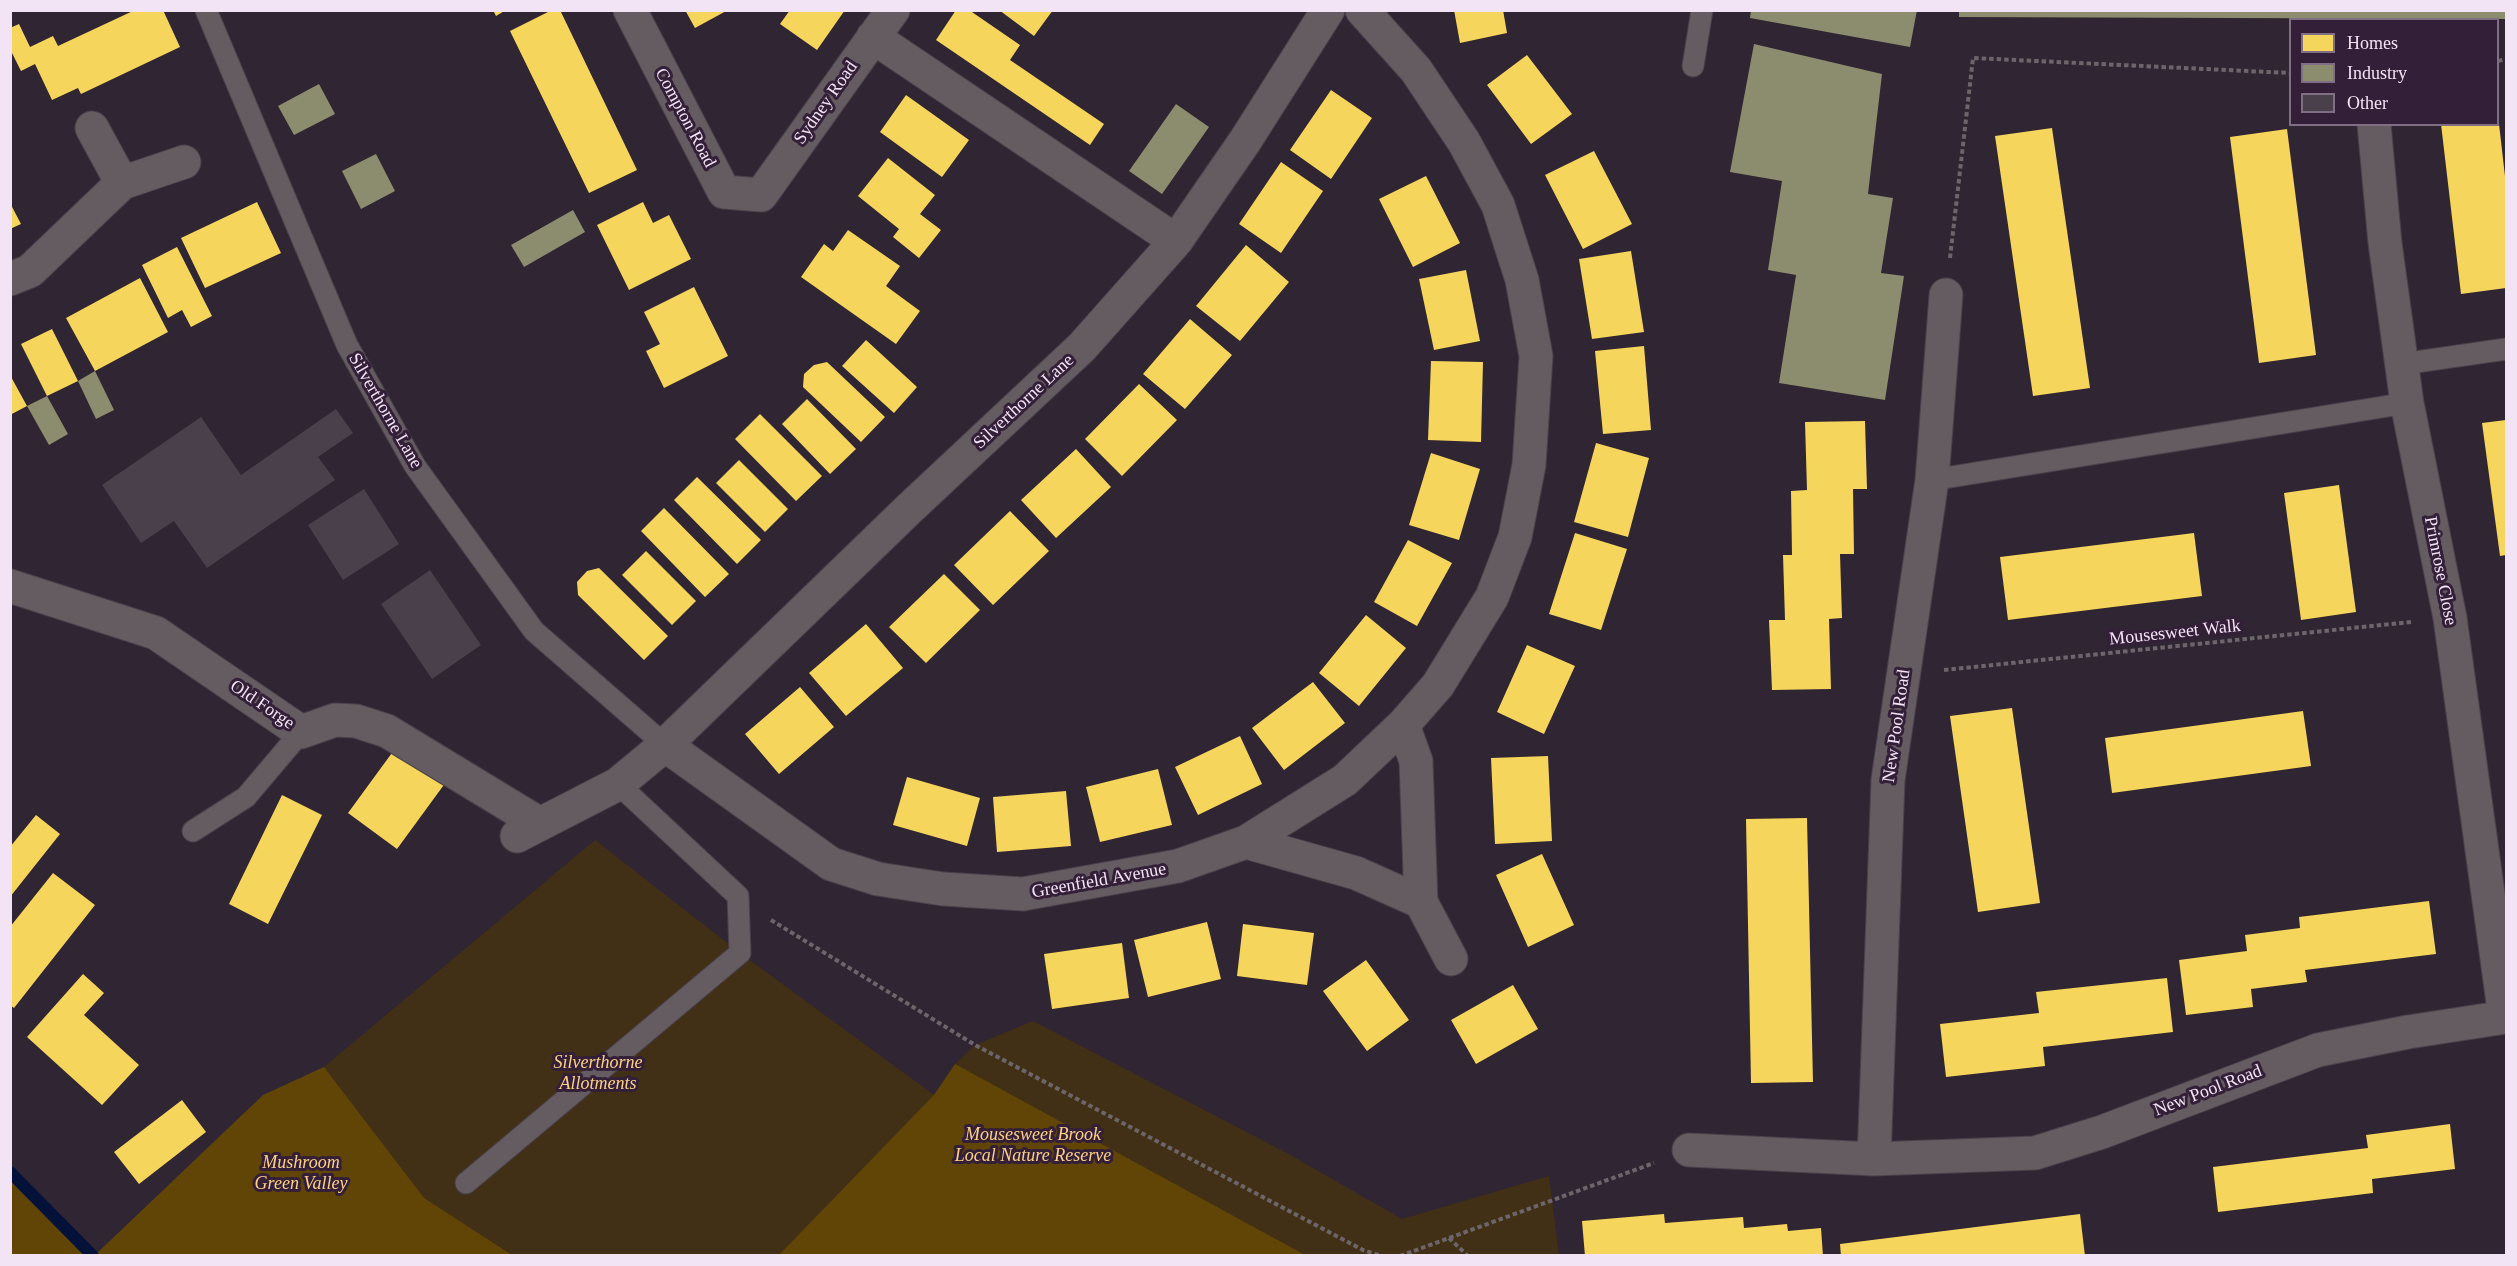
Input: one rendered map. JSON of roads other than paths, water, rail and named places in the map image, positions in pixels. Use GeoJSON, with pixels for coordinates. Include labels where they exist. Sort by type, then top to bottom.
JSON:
{"type":"FeatureCollection","features":[{"type":"Feature","properties":{"kind":"street","name":"Compton Road"},"geometry":{"type":"LineString","coordinates":[[630,10],[724,192],[761,195]]}},
{"type":"Feature","properties":{"kind":"street","name":"Sydney Road"},"geometry":{"type":"LineString","coordinates":[[761,195],[893,10]]}},
{"type":"Feature","properties":{"kind":"street","name":"Silverthorne Lane"},"geometry":{"type":"LineString","coordinates":[[618,784],[665,745],[910,508],[1082,347],[1176,241],[1245,141],[1328,10]]}},
{"type":"Feature","properties":{"kind":"street","name":"Greenfield Avenue"},"geometry":{"type":"LineString","coordinates":[[665,745],[831,864],[878,879],[943,889],[1023,894],[1045,892],[1178,866],[1246,842],[1344,780],[1403,724],[1438,685],[1492,597],[1515,537],[1529,465],[1536,356],[1522,280],[1498,205],[1464,142],[1416,70],[1362,10]]}},
{"type":"Feature","properties":{"kind":"street"},"geometry":{"type":"LineString","coordinates":[[873,37],[1176,241]]}},
{"type":"Feature","properties":{"kind":"street","name":"Primrose Close"},"geometry":{"type":"LineString","coordinates":[[2374,126],[2385,243],[2407,404],[2450,618],[2506,1017]]}},
{"type":"Feature","properties":{"kind":"street"},"geometry":{"type":"LineString","coordinates":[[92,128],[122,183]]}},
{"type":"Feature","properties":{"kind":"street"},"geometry":{"type":"LineString","coordinates":[[10,279],[30,271],[122,183],[184,162]]}},
{"type":"Feature","properties":{"kind":"street","name":"New Pool Road"},"geometry":{"type":"LineString","coordinates":[[1874,1159],[1888,780],[1932,480],[1946,295]]}},
{"type":"Feature","properties":{"kind":"street","name":"Old Forge"},"geometry":{"type":"LineString","coordinates":[[10,586],[156,633],[301,732],[334,720],[356,721],[387,731],[529,830],[618,784]]}},
{"type":"Feature","properties":{"kind":"street"},"geometry":{"type":"LineString","coordinates":[[1403,724],[1416,761],[1421,902],[1451,959]]}},
{"type":"Feature","properties":{"kind":"street"},"geometry":{"type":"LineString","coordinates":[[1246,842],[1356,873],[1421,902]]}},
{"type":"Feature","properties":{"kind":"street","name":"New Pool Road"},"geometry":{"type":"LineString","coordinates":[[1689,1150],[1874,1159],[2035,1153],[2102,1132],[2318,1050],[2408,1032],[2506,1017]]}},
{"type":"Feature","properties":{"kind":"lane","name":"Silverthorne Lane"},"geometry":{"type":"LineString","coordinates":[[206,10],[346,345],[415,466],[534,631],[665,745]]}},
{"type":"Feature","properties":{"kind":"lane"},"geometry":{"type":"LineString","coordinates":[[1693,66],[1702,10]]}},
{"type":"Feature","properties":{"kind":"lane"},"geometry":{"type":"LineString","coordinates":[[2402,364],[2506,349]]}},
{"type":"Feature","properties":{"kind":"lane"},"geometry":{"type":"LineString","coordinates":[[1932,480],[2407,404]]}},
{"type":"Feature","properties":{"kind":"lane"},"geometry":{"type":"LineString","coordinates":[[193,831],[246,797],[301,732]]}},
{"type":"Feature","properties":{"kind":"lane"},"geometry":{"type":"LineString","coordinates":[[466,1184],[740,953],[738,896],[618,784]]}},
{"type":"Feature","properties":{"kind":"waterway"},"geometry":{"type":"LineString","coordinates":[[10,1172],[93,1256]]}},
{"type":"Feature","properties":{"kind":"park label","name":"Silverthorne Allotments"},"geometry":{"type":"Point","coordinates":[598,1073]}},
{"type":"Feature","properties":{"kind":"park label","name":"Mousesweet Brook Local Nature Reserve"},"geometry":{"type":"Point","coordinates":[1033,1145]}},
{"type":"Feature","properties":{"kind":"park label","name":"Mushroom Green Valley"},"geometry":{"type":"Point","coordinates":[301,1173]}}]}
